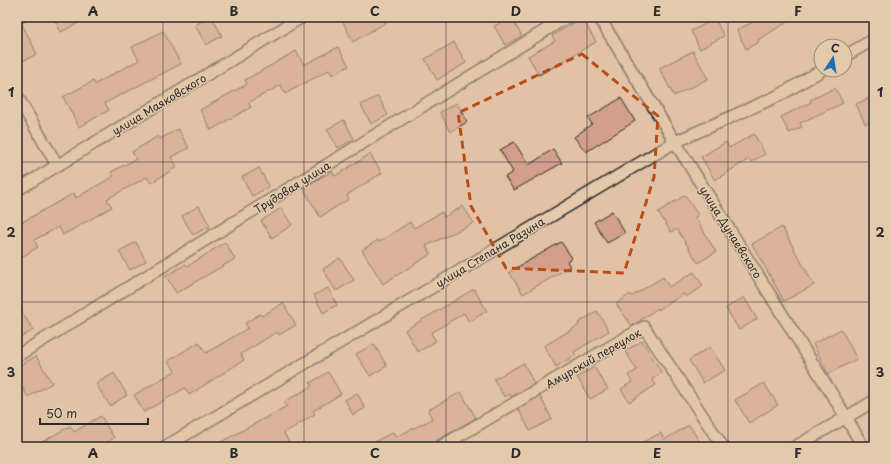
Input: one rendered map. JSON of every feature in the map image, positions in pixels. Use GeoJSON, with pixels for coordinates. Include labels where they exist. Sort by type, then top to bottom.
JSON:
{"type":"FeatureCollection","features":[{"type":"Feature","properties":{"kind":"street","name":"улица Маяковского"},"geometry":{"type":"LineString","coordinates":[[17,190],[57,164],[159,105],[302,17]]}},
{"type":"Feature","properties":{"kind":"street","name":"Трудовая улица"},"geometry":{"type":"LineString","coordinates":[[17,356],[567,17]]}},
{"type":"Feature","properties":{"kind":"street","name":"улица Дунаевского"},"geometry":{"type":"LineString","coordinates":[[599,17],[846,417],[863,447]]}},
{"type":"Feature","properties":{"kind":"street"},"geometry":{"type":"LineString","coordinates":[[853,51],[874,39]]}},
{"type":"Feature","properties":{"kind":"street","name":"улица Степана Разина"},"geometry":{"type":"LineString","coordinates":[[165,447],[675,142],[780,95],[813,75]]}},
{"type":"Feature","properties":{"kind":"street"},"geometry":{"type":"LineString","coordinates":[[17,96],[57,164]]}},
{"type":"Feature","properties":{"kind":"street","name":"Амурский переулок"},"geometry":{"type":"LineString","coordinates":[[440,447],[644,327],[723,447]]}},
{"type":"Feature","properties":{"kind":"street"},"geometry":{"type":"LineString","coordinates":[[795,447],[874,401]]}},
{"type":"Feature","properties":{"kind":"highlighted area"},"geometry":{"type":"Polygon","coordinates":[[[582,54],[658,116],[654,177],[624,273],[506,268],[471,206],[458,113],[582,54]]]}},
{"type":"Feature","properties":{"kind":"building"},"geometry":{"type":"Polygon","coordinates":[[[53,17],[90,17],[61,32],[53,17]]]}},
{"type":"Feature","properties":{"kind":"building"},"geometry":{"type":"Polygon","coordinates":[[[212,17],[222,36],[206,45],[195,25],[212,17]]]}},
{"type":"Feature","properties":{"kind":"building"},"geometry":{"type":"Polygon","coordinates":[[[353,17],[395,17],[353,42],[343,22],[353,17]]]}},
{"type":"Feature","properties":{"kind":"building"},"geometry":{"type":"Polygon","coordinates":[[[511,17],[522,36],[505,45],[494,26],[511,17]]]}},
{"type":"Feature","properties":{"kind":"building"},"geometry":{"type":"Polygon","coordinates":[[[762,17],[795,17],[758,40],[759,42],[746,49],[737,30],[762,17]]]}},
{"type":"Feature","properties":{"kind":"building"},"geometry":{"type":"Polygon","coordinates":[[[582,18],[596,42],[539,75],[528,56],[555,41],[552,36],[582,18]]]}},
{"type":"Feature","properties":{"kind":"building"},"geometry":{"type":"Polygon","coordinates":[[[715,19],[724,36],[700,49],[691,31],[715,19]]]}},
{"type":"Feature","properties":{"kind":"building"},"geometry":{"type":"Polygon","coordinates":[[[22,24],[37,54],[17,64],[17,26],[22,24]]]}},
{"type":"Feature","properties":{"kind":"building"},"geometry":{"type":"Polygon","coordinates":[[[163,31],[181,64],[105,103],[109,110],[79,127],[63,97],[93,81],[95,84],[139,60],[132,47],[163,31]]]}},
{"type":"Feature","properties":{"kind":"building"},"geometry":{"type":"Polygon","coordinates":[[[454,42],[466,63],[437,80],[425,59],[454,42]]]}},
{"type":"Feature","properties":{"kind":"building"},"geometry":{"type":"Polygon","coordinates":[[[338,47],[349,66],[332,75],[329,70],[285,94],[281,85],[248,103],[251,107],[211,130],[200,110],[247,84],[245,80],[296,51],[304,65],[338,47]]]}},
{"type":"Feature","properties":{"kind":"building"},"geometry":{"type":"Polygon","coordinates":[[[693,51],[708,79],[674,96],[659,68],[693,51]]]}},
{"type":"Feature","properties":{"kind":"building"},"geometry":{"type":"Polygon","coordinates":[[[835,88],[843,103],[800,123],[802,127],[789,133],[781,117],[811,102],[810,100],[835,88]]]}},
{"type":"Feature","properties":{"kind":"building"},"geometry":{"type":"Polygon","coordinates":[[[378,96],[388,115],[371,124],[361,105],[378,96]]]}},
{"type":"Feature","properties":{"kind":"building"},"geometry":{"type":"Polygon","coordinates":[[[874,96],[874,120],[865,124],[856,104],[874,96]]]}},
{"type":"Feature","properties":{"kind":"building"},"geometry":{"type":"Polygon","coordinates":[[[621,98],[635,121],[586,152],[574,137],[592,124],[588,118],[621,98]]]}},
{"type":"Feature","properties":{"kind":"building"},"geometry":{"type":"Polygon","coordinates":[[[457,103],[467,122],[450,132],[440,112],[457,103]]]}},
{"type":"Feature","properties":{"kind":"building"},"geometry":{"type":"Polygon","coordinates":[[[344,120],[354,139],[338,148],[327,129],[344,120]]]}},
{"type":"Feature","properties":{"kind":"building"},"geometry":{"type":"Polygon","coordinates":[[[178,129],[189,148],[171,157],[177,167],[151,183],[147,177],[107,199],[112,207],[63,235],[59,227],[34,240],[38,247],[17,260],[17,225],[74,193],[76,198],[114,176],[111,172],[136,159],[132,152],[158,136],[160,139],[178,129]]]}},
{"type":"Feature","properties":{"kind":"building"},"geometry":{"type":"Polygon","coordinates":[[[754,134],[765,154],[751,162],[749,159],[715,180],[701,157],[726,142],[729,148],[754,134]]]}},
{"type":"Feature","properties":{"kind":"building"},"geometry":{"type":"Polygon","coordinates":[[[514,142],[529,165],[553,149],[562,163],[514,190],[505,177],[513,172],[500,150],[514,142]]]}},
{"type":"Feature","properties":{"kind":"building"},"geometry":{"type":"Polygon","coordinates":[[[370,154],[382,173],[347,195],[349,199],[320,217],[303,188],[332,171],[335,176],[370,154]]]}},
{"type":"Feature","properties":{"kind":"building"},"geometry":{"type":"Polygon","coordinates":[[[259,168],[269,187],[252,196],[242,177],[259,168]]]}},
{"type":"Feature","properties":{"kind":"building"},"geometry":{"type":"Polygon","coordinates":[[[685,195],[698,215],[695,217],[716,252],[698,263],[677,229],[671,232],[658,212],[685,195]]]}},
{"type":"Feature","properties":{"kind":"building"},"geometry":{"type":"Polygon","coordinates":[[[199,206],[210,226],[193,235],[182,216],[199,206]]]}},
{"type":"Feature","properties":{"kind":"building"},"geometry":{"type":"Polygon","coordinates":[[[463,206],[474,223],[426,246],[431,254],[383,284],[362,250],[378,240],[379,242],[410,222],[414,228],[442,212],[444,217],[463,206]]]}},
{"type":"Feature","properties":{"kind":"building"},"geometry":{"type":"Polygon","coordinates":[[[281,208],[292,225],[272,238],[261,221],[281,208]]]}},
{"type":"Feature","properties":{"kind":"building"},"geometry":{"type":"Polygon","coordinates":[[[612,211],[625,233],[607,243],[594,222],[612,211]]]}},
{"type":"Feature","properties":{"kind":"building"},"geometry":{"type":"Polygon","coordinates":[[[782,227],[814,285],[784,301],[752,244],[782,227]]]}},
{"type":"Feature","properties":{"kind":"building"},"geometry":{"type":"Polygon","coordinates":[[[136,242],[146,261],[130,270],[119,251],[136,242]]]}},
{"type":"Feature","properties":{"kind":"building"},"geometry":{"type":"Polygon","coordinates":[[[225,242],[235,259],[176,293],[166,276],[186,264],[188,266],[225,242]]]}},
{"type":"Feature","properties":{"kind":"building"},"geometry":{"type":"Polygon","coordinates":[[[561,242],[572,258],[567,261],[570,267],[523,294],[509,272],[561,242]]]}},
{"type":"Feature","properties":{"kind":"building"},"geometry":{"type":"Polygon","coordinates":[[[340,258],[354,280],[336,291],[323,269],[340,258]]]}},
{"type":"Feature","properties":{"kind":"building"},"geometry":{"type":"Polygon","coordinates":[[[694,272],[703,286],[686,297],[684,294],[658,310],[658,308],[632,326],[616,304],[630,294],[632,296],[663,277],[669,287],[694,272]]]}},
{"type":"Feature","properties":{"kind":"building"},"geometry":{"type":"Polygon","coordinates":[[[328,288],[337,305],[323,313],[314,295],[328,288]]]}},
{"type":"Feature","properties":{"kind":"building"},"geometry":{"type":"Polygon","coordinates":[[[474,289],[487,311],[469,322],[464,313],[431,333],[436,341],[418,352],[405,330],[474,289]]]}},
{"type":"Feature","properties":{"kind":"building"},"geometry":{"type":"Polygon","coordinates":[[[744,297],[757,319],[739,330],[726,308],[744,297]]]}},
{"type":"Feature","properties":{"kind":"building"},"geometry":{"type":"Polygon","coordinates":[[[283,303],[296,325],[279,335],[277,332],[241,354],[244,360],[189,395],[185,388],[144,412],[134,395],[175,371],[168,361],[199,342],[206,353],[248,328],[245,323],[260,314],[262,316],[283,303]]]}},
{"type":"Feature","properties":{"kind":"building"},"geometry":{"type":"Polygon","coordinates":[[[17,304],[33,330],[17,340],[17,304]]]}},
{"type":"Feature","properties":{"kind":"building"},"geometry":{"type":"Polygon","coordinates":[[[597,311],[609,331],[574,352],[576,355],[556,367],[544,346],[579,325],[578,323],[597,311]]]}},
{"type":"Feature","properties":{"kind":"building"},"geometry":{"type":"Polygon","coordinates":[[[841,329],[857,359],[828,374],[813,344],[841,329]]]}},
{"type":"Feature","properties":{"kind":"building"},"geometry":{"type":"Polygon","coordinates":[[[642,341],[662,373],[652,379],[656,385],[629,402],[621,389],[632,382],[628,375],[637,370],[625,351],[642,341]]]}},
{"type":"Feature","properties":{"kind":"building"},"geometry":{"type":"Polygon","coordinates":[[[374,344],[387,366],[370,376],[356,354],[374,344]]]}},
{"type":"Feature","properties":{"kind":"building"},"geometry":{"type":"Polygon","coordinates":[[[710,347],[725,370],[703,383],[689,360],[710,347]]]}},
{"type":"Feature","properties":{"kind":"building"},"geometry":{"type":"Polygon","coordinates":[[[36,356],[52,383],[28,397],[17,379],[17,367],[36,356]]]}},
{"type":"Feature","properties":{"kind":"building"},"geometry":{"type":"Polygon","coordinates":[[[524,363],[534,384],[511,397],[510,394],[504,397],[494,379],[524,363]]]}},
{"type":"Feature","properties":{"kind":"building"},"geometry":{"type":"Polygon","coordinates":[[[594,367],[608,389],[590,399],[577,377],[594,367]]]}},
{"type":"Feature","properties":{"kind":"building"},"geometry":{"type":"Polygon","coordinates":[[[328,372],[341,394],[313,411],[315,414],[284,433],[290,444],[284,447],[212,447],[287,406],[284,402],[312,386],[310,383],[328,372]]]}},
{"type":"Feature","properties":{"kind":"building"},"geometry":{"type":"Polygon","coordinates":[[[114,373],[127,395],[110,406],[96,384],[114,373]]]}},
{"type":"Feature","properties":{"kind":"building"},"geometry":{"type":"Polygon","coordinates":[[[764,383],[778,405],[749,423],[735,400],[764,383]]]}},
{"type":"Feature","properties":{"kind":"building"},"geometry":{"type":"Polygon","coordinates":[[[461,392],[476,418],[436,441],[433,446],[365,447],[393,432],[396,437],[432,419],[428,410],[461,392]]]}},
{"type":"Feature","properties":{"kind":"building"},"geometry":{"type":"Polygon","coordinates":[[[357,393],[365,408],[353,415],[345,400],[357,393]]]}},
{"type":"Feature","properties":{"kind":"building"},"geometry":{"type":"Polygon","coordinates":[[[540,396],[552,419],[530,431],[518,409],[540,396]]]}},
{"type":"Feature","properties":{"kind":"building"},"geometry":{"type":"Polygon","coordinates":[[[101,416],[114,438],[99,447],[33,447],[70,426],[74,432],[101,416]]]}},
{"type":"Feature","properties":{"kind":"building"},"geometry":{"type":"Polygon","coordinates":[[[689,425],[703,447],[633,447],[661,433],[664,440],[689,425]]]}}]}
